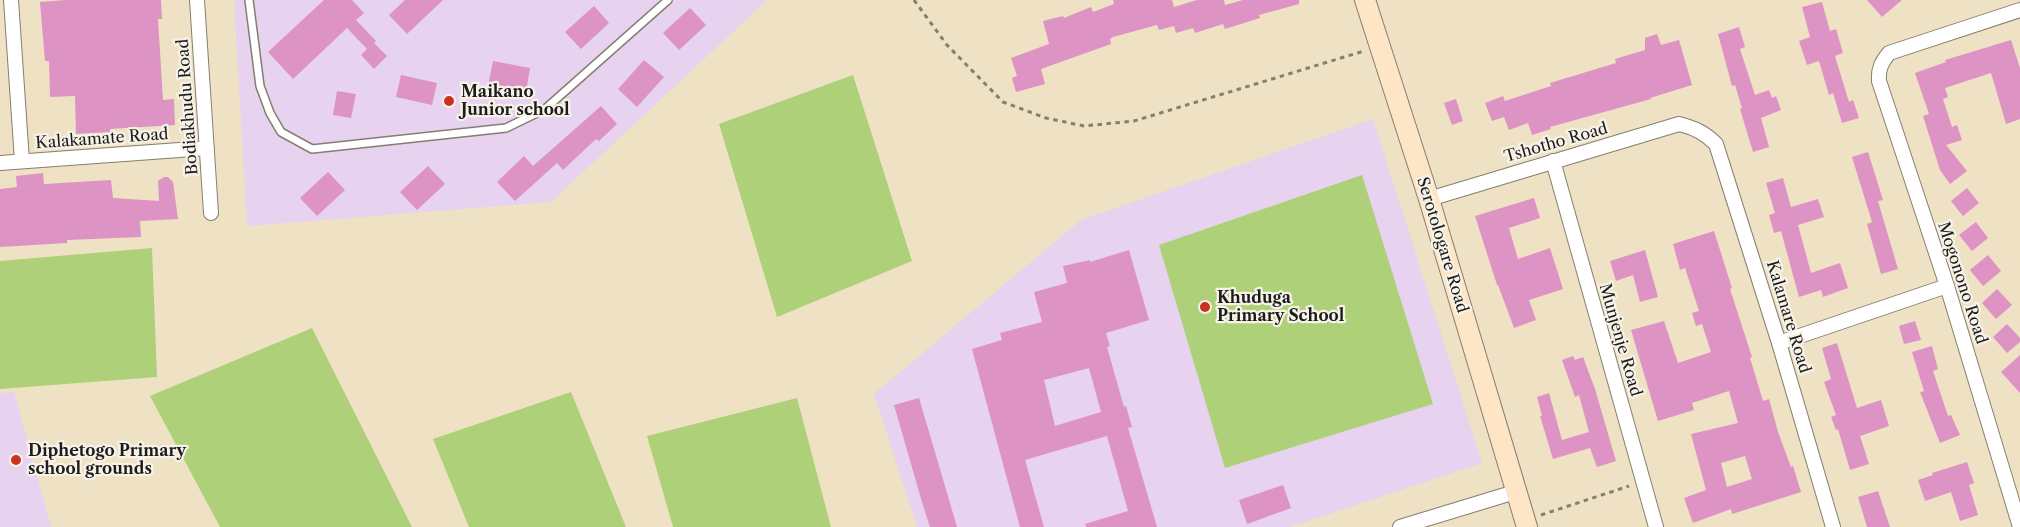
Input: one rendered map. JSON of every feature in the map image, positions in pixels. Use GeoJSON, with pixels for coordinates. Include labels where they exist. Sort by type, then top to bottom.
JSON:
{"type":"FeatureCollection","features":[{"type":"Feature","properties":{"kind":"street"},"geometry":{"type":"LineString","coordinates":[[12,0],[22,161]]}},
{"type":"Feature","properties":{"kind":"street","name":"Bodiakhudu Road"},"geometry":{"type":"LineString","coordinates":[[197,0],[211,213]]}},
{"type":"Feature","properties":{"kind":"street","name":"Serotologare Road"},"geometry":{"type":"LineString","coordinates":[[1365,0],[1429,199],[1526,524]]}},
{"type":"Feature","properties":{"kind":"street","name":"Mogonono Road"},"geometry":{"type":"LineString","coordinates":[[2020,10],[1889,52],[1881,62],[1879,81],[1947,286],[2020,527]]}},
{"type":"Feature","properties":{"kind":"street","name":"Tshotho Road"},"geometry":{"type":"LineString","coordinates":[[1429,199],[1679,124],[1694,128]]}},
{"type":"Feature","properties":{"kind":"street","name":"Kalamare Road"},"geometry":{"type":"LineString","coordinates":[[1694,128],[1706,134],[1716,144],[1779,343],[1833,527]]}},
{"type":"Feature","properties":{"kind":"street","name":"Kalakamate Road"},"geometry":{"type":"LineString","coordinates":[[0,163],[207,148]]}},
{"type":"Feature","properties":{"kind":"street","name":"Munjenje Road"},"geometry":{"type":"LineString","coordinates":[[1553,161],[1656,527]]}},
{"type":"Feature","properties":{"kind":"street"},"geometry":{"type":"LineString","coordinates":[[1779,343],[1947,286]]}},
{"type":"Feature","properties":{"kind":"street"},"geometry":{"type":"LineString","coordinates":[[1400,527],[1515,492]]}},
{"type":"Feature","properties":{"kind":"lane"},"geometry":{"type":"LineString","coordinates":[[249,0],[260,86],[270,113],[281,132],[312,149],[506,128],[545,110],[668,0]]}},
{"type":"Feature","properties":{"kind":"path"},"geometry":{"type":"LineString","coordinates":[[914,0],[947,45],[1003,102],[1046,118],[1084,126],[1134,121],[1380,46]]}},
{"type":"Feature","properties":{"kind":"path"},"geometry":{"type":"LineString","coordinates":[[1526,524],[1642,482]]}},
{"type":"Feature","properties":{"kind":"shaded area","name":"Maikano Junior school"},"geometry":{"type":"Polygon","coordinates":[[[234,0],[767,0],[551,202],[247,226],[234,0]]]}},
{"type":"Feature","properties":{"kind":"shaded area","name":"Khuduga Primary School"},"geometry":{"type":"Polygon","coordinates":[[[1373,119],[1482,463],[1290,527],[917,527],[874,394],[1081,220],[1373,119]]]}},
{"type":"Feature","properties":{"kind":"shaded area","name":"Diphetogo Primary school grounds"},"geometry":{"type":"Polygon","coordinates":[[[14,392],[51,527],[0,527],[0,393],[14,392]]]}},
{"type":"Feature","properties":{"kind":"green space"},"geometry":{"type":"Polygon","coordinates":[[[853,75],[912,261],[777,317],[719,124],[853,75]]]}},
{"type":"Feature","properties":{"kind":"green space"},"geometry":{"type":"Polygon","coordinates":[[[1362,175],[1433,404],[1225,468],[1159,245],[1362,175]]]}},
{"type":"Feature","properties":{"kind":"green space"},"geometry":{"type":"Polygon","coordinates":[[[152,248],[157,377],[0,389],[0,261],[152,248]]]}},
{"type":"Feature","properties":{"kind":"green space"},"geometry":{"type":"Polygon","coordinates":[[[312,328],[412,527],[220,527],[150,396],[312,328]]]}},
{"type":"Feature","properties":{"kind":"green space"},"geometry":{"type":"Polygon","coordinates":[[[571,392],[626,527],[469,527],[433,439],[571,392]]]}},
{"type":"Feature","properties":{"kind":"green space"},"geometry":{"type":"Polygon","coordinates":[[[797,398],[831,527],[673,527],[647,436],[797,398]]]}},
{"type":"Feature","properties":{"kind":"building"},"geometry":{"type":"Polygon","coordinates":[[[161,0],[162,19],[158,19],[163,100],[174,99],[175,125],[110,129],[110,132],[76,134],[75,96],[50,97],[49,61],[45,61],[40,2],[161,0]]]}},
{"type":"Feature","properties":{"kind":"building"},"geometry":{"type":"Polygon","coordinates":[[[324,0],[352,0],[364,13],[356,20],[387,56],[374,69],[361,55],[367,49],[347,28],[293,79],[268,52],[324,0]]]}},
{"type":"Feature","properties":{"kind":"building"},"geometry":{"type":"Polygon","coordinates":[[[405,0],[443,0],[407,34],[389,15],[405,0]]]}},
{"type":"Feature","properties":{"kind":"building"},"geometry":{"type":"Polygon","coordinates":[[[1113,0],[1172,0],[1174,7],[1197,0],[1224,0],[1225,5],[1243,0],[1299,0],[1299,4],[1259,15],[1260,18],[1225,29],[1223,24],[1195,33],[1193,28],[1176,33],[1174,26],[1159,30],[1157,25],[1113,37],[1110,39],[1111,44],[1041,69],[1045,84],[1016,92],[1012,78],[1017,76],[1011,58],[1049,44],[1043,21],[1063,16],[1064,18],[1091,7],[1093,12],[1114,4],[1113,0]]]}},
{"type":"Feature","properties":{"kind":"building"},"geometry":{"type":"Polygon","coordinates":[[[1867,0],[1902,0],[1882,17],[1867,0]]]}},
{"type":"Feature","properties":{"kind":"building"},"geometry":{"type":"Polygon","coordinates":[[[1822,2],[1830,31],[1836,29],[1843,53],[1835,56],[1849,102],[1853,100],[1859,118],[1842,123],[1833,93],[1829,95],[1819,61],[1807,65],[1799,41],[1810,37],[1802,7],[1822,2]]]}},
{"type":"Feature","properties":{"kind":"building"},"geometry":{"type":"Polygon","coordinates":[[[594,6],[609,23],[581,49],[565,32],[594,6]]]}},
{"type":"Feature","properties":{"kind":"building"},"geometry":{"type":"Polygon","coordinates":[[[690,8],[706,25],[679,50],[663,33],[690,8]]]}},
{"type":"Feature","properties":{"kind":"building"},"geometry":{"type":"Polygon","coordinates":[[[1739,27],[1745,47],[1740,49],[1755,95],[1769,90],[1772,98],[1776,96],[1781,110],[1761,118],[1769,147],[1753,152],[1740,109],[1742,108],[1735,85],[1732,86],[1718,34],[1739,27]]]}},
{"type":"Feature","properties":{"kind":"building"},"geometry":{"type":"Polygon","coordinates":[[[1657,34],[1661,45],[1679,40],[1692,85],[1550,127],[1551,129],[1532,135],[1528,123],[1509,130],[1504,117],[1492,121],[1485,103],[1503,96],[1505,101],[1551,86],[1550,83],[1616,63],[1615,59],[1645,50],[1645,38],[1657,34]]]}},
{"type":"Feature","properties":{"kind":"building"},"geometry":{"type":"Polygon","coordinates":[[[2011,40],[2020,68],[2020,119],[2006,124],[1991,73],[1945,88],[1948,97],[1943,99],[1952,127],[1957,125],[1962,140],[1946,145],[1967,171],[1950,184],[1940,170],[1923,116],[1929,114],[1915,73],[1946,62],[1945,60],[2011,40]]]}},
{"type":"Feature","properties":{"kind":"building"},"geometry":{"type":"Polygon","coordinates":[[[644,60],[664,77],[637,107],[618,89],[644,60]]]}},
{"type":"Feature","properties":{"kind":"building"},"geometry":{"type":"Polygon","coordinates":[[[493,61],[530,68],[526,92],[488,86],[493,61]]]}},
{"type":"Feature","properties":{"kind":"building"},"geometry":{"type":"Polygon","coordinates":[[[401,75],[437,83],[432,105],[396,97],[401,75]]]}},
{"type":"Feature","properties":{"kind":"building"},"geometry":{"type":"Polygon","coordinates":[[[337,91],[356,94],[351,118],[333,115],[337,91]]]}},
{"type":"Feature","properties":{"kind":"building"},"geometry":{"type":"Polygon","coordinates":[[[1456,99],[1463,121],[1452,125],[1444,103],[1456,99]]]}},
{"type":"Feature","properties":{"kind":"building"},"geometry":{"type":"Polygon","coordinates":[[[601,106],[617,124],[599,141],[596,139],[563,170],[557,163],[515,201],[497,182],[524,156],[533,166],[601,106]]]}},
{"type":"Feature","properties":{"kind":"building"},"geometry":{"type":"Polygon","coordinates":[[[1868,152],[1883,200],[1878,201],[1898,269],[1881,274],[1867,224],[1872,222],[1852,157],[1868,152]]]}},
{"type":"Feature","properties":{"kind":"building"},"geometry":{"type":"Polygon","coordinates":[[[428,166],[445,184],[417,210],[400,192],[428,166]]]}},
{"type":"Feature","properties":{"kind":"building"},"geometry":{"type":"Polygon","coordinates":[[[328,172],[345,190],[317,216],[300,198],[328,172]]]}},
{"type":"Feature","properties":{"kind":"building"},"geometry":{"type":"Polygon","coordinates":[[[43,173],[44,184],[111,180],[113,198],[159,201],[158,181],[168,177],[173,182],[178,219],[140,221],[141,237],[67,240],[67,243],[0,247],[0,189],[17,187],[16,176],[43,173]]]}},
{"type":"Feature","properties":{"kind":"building"},"geometry":{"type":"Polygon","coordinates":[[[1783,178],[1791,207],[1818,199],[1824,217],[1798,225],[1811,273],[1840,263],[1848,288],[1823,297],[1821,290],[1799,297],[1781,231],[1774,233],[1769,215],[1775,213],[1766,183],[1783,178]]]}},
{"type":"Feature","properties":{"kind":"building"},"geometry":{"type":"Polygon","coordinates":[[[1967,188],[1979,203],[1963,216],[1951,201],[1967,188]]]}},
{"type":"Feature","properties":{"kind":"building"},"geometry":{"type":"Polygon","coordinates":[[[1534,198],[1540,218],[1509,228],[1518,259],[1550,248],[1563,289],[1529,300],[1536,320],[1514,328],[1497,285],[1475,216],[1534,198]]]}},
{"type":"Feature","properties":{"kind":"building"},"geometry":{"type":"Polygon","coordinates":[[[1976,222],[1988,238],[1972,251],[1959,235],[1976,222]]]}},
{"type":"Feature","properties":{"kind":"building"},"geometry":{"type":"Polygon","coordinates":[[[1714,231],[1763,401],[1769,399],[1778,432],[1791,467],[1793,466],[1801,492],[1732,514],[1731,509],[1693,523],[1684,498],[1706,490],[1691,434],[1738,423],[1729,391],[1692,403],[1694,410],[1658,421],[1631,330],[1664,321],[1678,363],[1711,352],[1702,324],[1696,326],[1692,313],[1699,311],[1685,268],[1680,270],[1673,244],[1714,231]],[[1745,456],[1721,463],[1727,487],[1752,479],[1745,456]]]}},
{"type":"Feature","properties":{"kind":"building"},"geometry":{"type":"Polygon","coordinates":[[[1129,250],[1149,320],[1106,333],[1110,346],[1107,347],[1132,427],[1128,428],[1157,527],[1086,527],[1085,524],[1128,511],[1107,436],[1025,460],[1044,527],[1020,527],[972,349],[1002,340],[1000,333],[1042,322],[1034,292],[1067,283],[1063,266],[1090,260],[1090,262],[1129,250]],[[1089,368],[1044,380],[1055,426],[1101,412],[1089,368]]]}},
{"type":"Feature","properties":{"kind":"building"},"geometry":{"type":"Polygon","coordinates":[[[1645,250],[1658,297],[1640,302],[1633,275],[1616,281],[1610,261],[1645,250]]]}},
{"type":"Feature","properties":{"kind":"building"},"geometry":{"type":"Polygon","coordinates":[[[1988,255],[2001,271],[1983,286],[1970,270],[1988,255]]]}},
{"type":"Feature","properties":{"kind":"building"},"geometry":{"type":"Polygon","coordinates":[[[1997,289],[2012,305],[1996,319],[1982,303],[1997,289]]]}},
{"type":"Feature","properties":{"kind":"building"},"geometry":{"type":"Polygon","coordinates":[[[1915,321],[1921,340],[1904,344],[1899,326],[1915,321]]]}},
{"type":"Feature","properties":{"kind":"building"},"geometry":{"type":"Polygon","coordinates":[[[2007,324],[2020,338],[2020,342],[2007,353],[1993,337],[2007,324]]]}},
{"type":"Feature","properties":{"kind":"building"},"geometry":{"type":"Polygon","coordinates":[[[1837,343],[1857,408],[1881,400],[1889,426],[1860,436],[1869,464],[1850,470],[1838,429],[1836,430],[1831,417],[1836,415],[1824,382],[1831,379],[1822,348],[1837,343]]]}},
{"type":"Feature","properties":{"kind":"building"},"geometry":{"type":"Polygon","coordinates":[[[1932,346],[1938,369],[1933,371],[1948,416],[1951,415],[1960,435],[1940,443],[1920,392],[1924,391],[1912,352],[1932,346]]]}},
{"type":"Feature","properties":{"kind":"building"},"geometry":{"type":"Polygon","coordinates":[[[2020,355],[2020,393],[2001,372],[2020,355]]]}},
{"type":"Feature","properties":{"kind":"building"},"geometry":{"type":"Polygon","coordinates":[[[1573,356],[1575,360],[1583,357],[1616,461],[1597,467],[1590,448],[1553,459],[1540,416],[1542,416],[1537,397],[1549,393],[1562,440],[1589,432],[1579,395],[1575,397],[1562,360],[1573,356]]]}},
{"type":"Feature","properties":{"kind":"building"},"geometry":{"type":"Polygon","coordinates":[[[919,398],[957,527],[930,527],[922,502],[894,405],[919,398]]]}},
{"type":"Feature","properties":{"kind":"building"},"geometry":{"type":"Polygon","coordinates":[[[1967,462],[1974,483],[1969,485],[1978,515],[1960,521],[1951,492],[1925,501],[1918,480],[1967,462]]]}},
{"type":"Feature","properties":{"kind":"building"},"geometry":{"type":"Polygon","coordinates":[[[1283,485],[1291,508],[1247,524],[1239,500],[1283,485]]]}},
{"type":"Feature","properties":{"kind":"building"},"geometry":{"type":"Polygon","coordinates":[[[1878,491],[1890,527],[1867,527],[1858,497],[1878,491]]]}},
{"type":"Feature","properties":{"kind":"place","name":"Maikano Junior school"},"geometry":{"type":"Point","coordinates":[449,101]}},
{"type":"Feature","properties":{"kind":"place","name":"Khuduga Primary School"},"geometry":{"type":"Point","coordinates":[1205,307]}},
{"type":"Feature","properties":{"kind":"place","name":"Diphetogo Primary school grounds"},"geometry":{"type":"Point","coordinates":[16,460]}}]}
